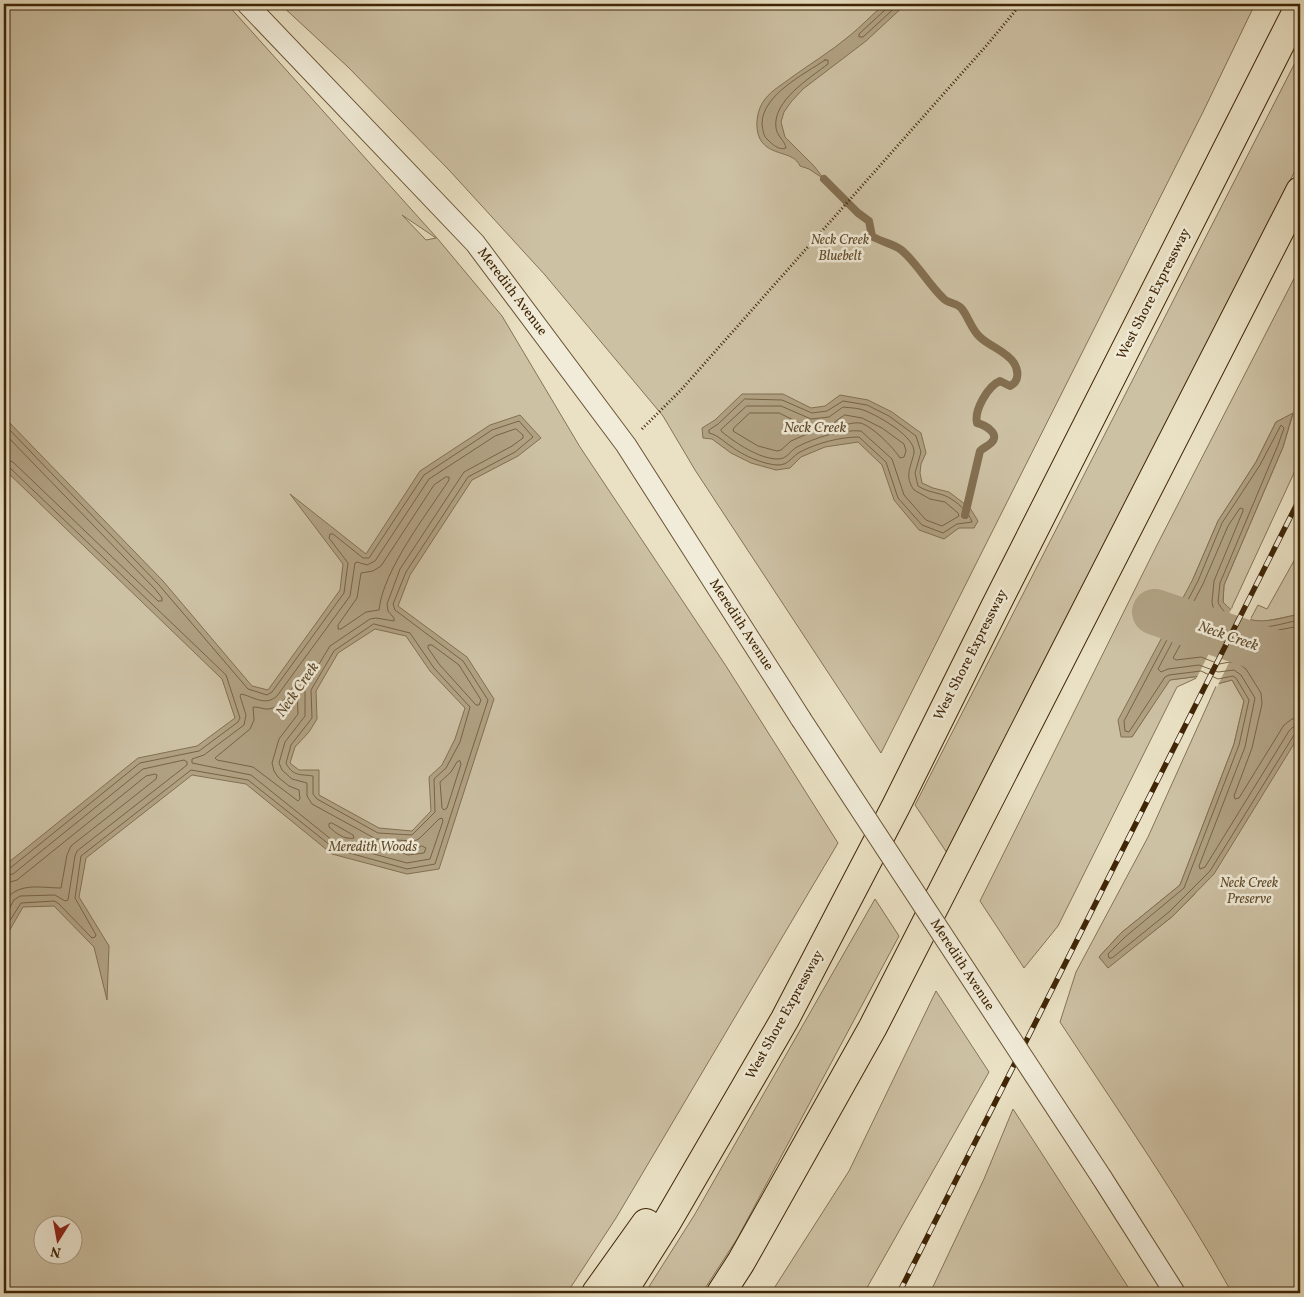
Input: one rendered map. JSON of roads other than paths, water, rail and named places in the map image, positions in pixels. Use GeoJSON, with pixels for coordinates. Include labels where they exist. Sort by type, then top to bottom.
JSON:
{"type":"FeatureCollection","features":[{"type":"Feature","properties":{"kind":"highway"},"geometry":{"type":"LineString","coordinates":[[995,607],[1282,4]]}},
{"type":"Feature","properties":{"kind":"highway","name":"West Shore Expressway"},"geometry":{"type":"LineString","coordinates":[[622,1293],[667,1222],[785,1019],[896,806],[1300,6]]}},
{"type":"Feature","properties":{"kind":"highway"},"geometry":{"type":"LineString","coordinates":[[725,1293],[873,1027],[1300,191]]}},
{"type":"Feature","properties":{"kind":"highway"},"geometry":{"type":"LineString","coordinates":[[596,1293],[785,1019]]}},
{"type":"Feature","properties":{"kind":"highway"},"geometry":{"type":"LineString","coordinates":[[720,1293],[741,1262]]}},
{"type":"Feature","properties":{"kind":"street","name":"Meredith Avenue"},"geometry":{"type":"LineString","coordinates":[[247,4],[476,243],[626,445],[1175,1293]]}},
{"type":"Feature","properties":{"kind":"water"},"geometry":{"type":"Polygon","coordinates":[[[885,4],[906,4],[866,41],[803,89],[784,112],[781,122],[785,137],[814,166],[824,179],[809,169],[800,166],[797,161],[787,155],[769,149],[764,145],[758,134],[757,118],[765,99],[778,87],[853,33],[885,4]]]}},
{"type":"Feature","properties":{"kind":"water"},"geometry":{"type":"Polygon","coordinates":[[[742,394],[783,394],[811,408],[825,406],[840,395],[868,400],[892,412],[921,433],[926,453],[921,464],[922,483],[949,492],[970,508],[978,521],[974,528],[959,528],[944,539],[919,530],[894,500],[882,465],[858,442],[825,447],[801,457],[790,468],[776,470],[751,463],[731,453],[712,439],[703,438],[702,428],[715,420],[742,394]]]}},
{"type":"Feature","properties":{"kind":"water"},"geometry":{"type":"Polygon","coordinates":[[[1293,413],[1283,447],[1224,585],[1223,602],[1232,611],[1250,620],[1278,619],[1300,614],[1300,734],[1214,874],[1173,916],[1108,968],[1099,957],[1121,933],[1180,885],[1234,744],[1244,701],[1232,680],[1217,684],[1201,676],[1170,680],[1132,737],[1121,737],[1118,720],[1193,579],[1218,521],[1256,462],[1276,422],[1293,413]]]}},
{"type":"Feature","properties":{"kind":"water"},"geometry":{"type":"Polygon","coordinates":[[[520,415],[541,438],[518,456],[472,480],[410,575],[398,606],[467,657],[494,699],[439,869],[407,874],[332,854],[246,784],[192,775],[86,858],[79,897],[109,946],[107,1000],[94,947],[54,906],[23,907],[4,940],[4,866],[138,758],[197,746],[235,718],[222,679],[4,469],[4,417],[163,581],[252,686],[268,690],[340,590],[343,564],[290,494],[366,554],[420,471],[490,425],[520,415]],[[375,629],[338,653],[316,691],[317,719],[309,732],[295,747],[290,763],[299,770],[319,770],[319,795],[379,828],[412,831],[431,811],[429,777],[442,765],[455,739],[465,708],[430,671],[406,636],[375,629]]]}},
{"type":"Feature","properties":{"kind":"waterway"},"geometry":{"type":"LineString","coordinates":[[824,179],[858,213],[869,221],[872,236],[897,247],[906,254],[943,298],[962,309],[978,335],[1007,355],[1016,366],[1017,379],[1015,382],[1010,386],[1000,381],[995,384],[980,405],[977,423],[991,430],[994,440],[980,451],[965,515]]}},
{"type":"Feature","properties":{"kind":"waterway","name":"Neck Creek"},"geometry":{"type":"LineString","coordinates":[[1155,612],[1296,660],[1300,658]]}},
{"type":"Feature","properties":{"kind":"railway"},"geometry":{"type":"LineString","coordinates":[[899,1293],[1300,498]]}},
{"type":"Feature","properties":{"kind":"park label","name":"Neck Creek Bluebelt"},"geometry":{"type":"Point","coordinates":[840,248]}},
{"type":"Feature","properties":{"kind":"park label","name":"Meredith Woods"},"geometry":{"type":"Point","coordinates":[373,847]}},
{"type":"Feature","properties":{"kind":"park label","name":"Neck Creek Preserve"},"geometry":{"type":"Point","coordinates":[1249,892]}}]}
